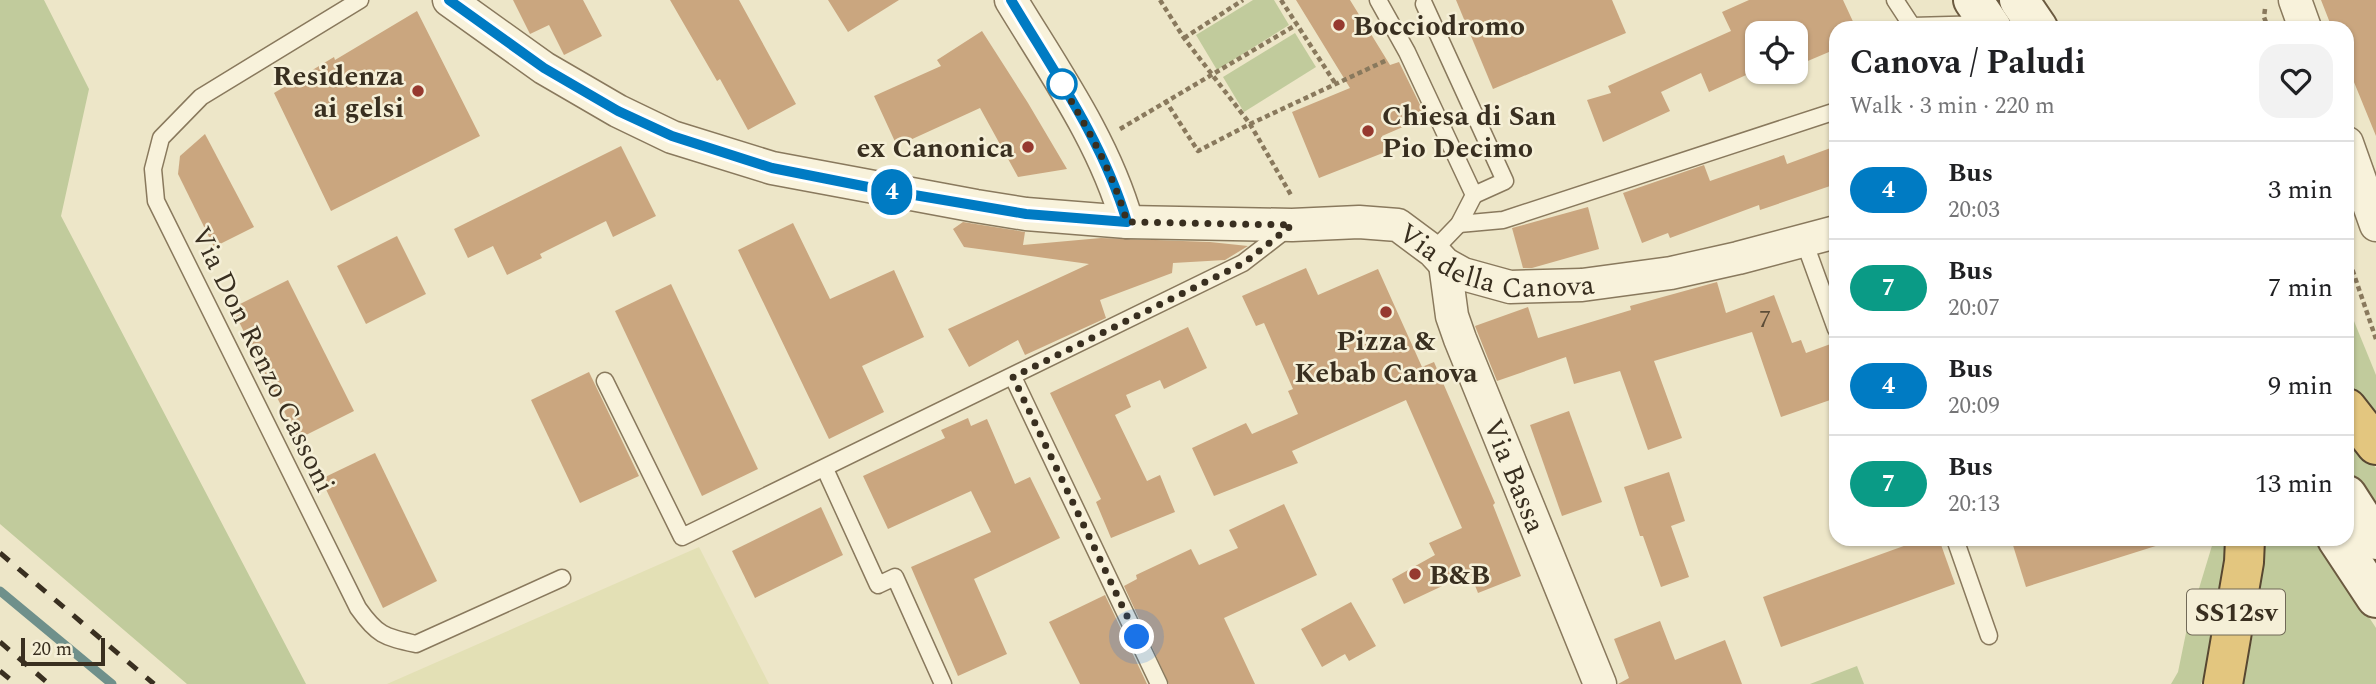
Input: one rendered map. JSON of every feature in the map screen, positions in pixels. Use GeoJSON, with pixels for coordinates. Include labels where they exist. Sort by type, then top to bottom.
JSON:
{"type":"FeatureCollection","features":[{"type":"Feature","properties":{"kind":"highway"},"geometry":{"type":"LineString","coordinates":[[2354,417],[2376,445]]}},
{"type":"Feature","properties":{"kind":"highway","name":"SS12sv"},"geometry":{"type":"LineString","coordinates":[[2223,684],[2245,546]]}},
{"type":"Feature","properties":{"kind":"main road"},"geometry":{"type":"LineString","coordinates":[[2019,0],[2033,21]]}},
{"type":"Feature","properties":{"kind":"main road"},"geometry":{"type":"LineString","coordinates":[[2354,506],[2376,540]]}},
{"type":"Feature","properties":{"kind":"main road"},"geometry":{"type":"LineString","coordinates":[[2342,546],[2376,598]]}},
{"type":"Feature","properties":{"kind":"street","name":"Via della Canova"},"geometry":{"type":"LineString","coordinates":[[449,0],[544,68],[618,111],[684,140],[772,168],[1026,214],[1127,222],[1293,214],[1398,225],[1463,274],[1510,287],[1582,285],[1671,273],[1829,234]]}},
{"type":"Feature","properties":{"kind":"street"},"geometry":{"type":"LineString","coordinates":[[1011,0],[1097,143],[1118,190],[1127,222]]}},
{"type":"Feature","properties":{"kind":"street"},"geometry":{"type":"LineString","coordinates":[[2295,0],[2302,21]]}},
{"type":"Feature","properties":{"kind":"street"},"geometry":{"type":"LineString","coordinates":[[2354,163],[2376,226]]}},
{"type":"Feature","properties":{"kind":"street","name":"Via Bassa"},"geometry":{"type":"LineString","coordinates":[[1439,257],[1452,316],[1600,684]]}},
{"type":"Feature","properties":{"kind":"lane","name":"Via Don Renzo Cassoni"},"geometry":{"type":"LineString","coordinates":[[360,0],[201,97],[161,138],[153,169],[156,201],[358,608],[372,627],[391,639],[416,644],[562,578]]}},
{"type":"Feature","properties":{"kind":"lane"},"geometry":{"type":"LineString","coordinates":[[1378,0],[1407,52],[1474,195]]}},
{"type":"Feature","properties":{"kind":"lane"},"geometry":{"type":"LineString","coordinates":[[1895,0],[1909,21]]}},
{"type":"Feature","properties":{"kind":"lane"},"geometry":{"type":"LineString","coordinates":[[1424,4],[1505,181],[1474,195],[1439,257]]}},
{"type":"Feature","properties":{"kind":"lane"},"geometry":{"type":"LineString","coordinates":[[1953,21],[1985,17]]}},
{"type":"Feature","properties":{"kind":"lane"},"geometry":{"type":"LineString","coordinates":[[1459,224],[1503,220],[1829,113]]}},
{"type":"Feature","properties":{"kind":"lane"},"geometry":{"type":"LineString","coordinates":[[605,380],[682,537],[1244,263],[1293,214]]}},
{"type":"Feature","properties":{"kind":"lane"},"geometry":{"type":"LineString","coordinates":[[1804,241],[1829,310]]}},
{"type":"Feature","properties":{"kind":"lane"},"geometry":{"type":"LineString","coordinates":[[1013,377],[1160,684]]}},
{"type":"Feature","properties":{"kind":"lane"},"geometry":{"type":"LineString","coordinates":[[825,469],[878,585],[895,577],[943,684]]}},
{"type":"Feature","properties":{"kind":"lane"},"geometry":{"type":"LineString","coordinates":[[1957,546],[1989,636]]}},
{"type":"Feature","properties":{"kind":"path"},"geometry":{"type":"LineString","coordinates":[[1160,0],[1184,38],[1250,124],[1293,214]]}},
{"type":"Feature","properties":{"kind":"path"},"geometry":{"type":"LineString","coordinates":[[1184,38],[1243,0]]}},
{"type":"Feature","properties":{"kind":"path"},"geometry":{"type":"LineString","coordinates":[[1281,0],[1335,83]]}},
{"type":"Feature","properties":{"kind":"path"},"geometry":{"type":"LineString","coordinates":[[2264,0],[2265,21]]}},
{"type":"Feature","properties":{"kind":"path"},"geometry":{"type":"LineString","coordinates":[[1115,133],[1296,25]]}},
{"type":"Feature","properties":{"kind":"path"},"geometry":{"type":"LineString","coordinates":[[1166,101],[1198,151],[1335,83],[1407,52]]}},
{"type":"Feature","properties":{"kind":"path"},"geometry":{"type":"LineString","coordinates":[[2354,275],[2376,340]]}},
{"type":"Feature","properties":{"kind":"shaded area"},"geometry":{"type":"Polygon","coordinates":[[[699,547],[769,684],[387,684],[699,547]]]}},
{"type":"Feature","properties":{"kind":"green space"},"geometry":{"type":"Polygon","coordinates":[[[0,0],[44,0],[89,89],[61,216],[306,684],[187,684],[0,524],[0,0]]]}},
{"type":"Feature","properties":{"kind":"green space"},"geometry":{"type":"Polygon","coordinates":[[[1253,0],[1274,0],[1289,25],[1217,70],[1196,35],[1253,0]]]}},
{"type":"Feature","properties":{"kind":"green space"},"geometry":{"type":"Polygon","coordinates":[[[1295,33],[1316,67],[1244,112],[1223,77],[1295,33]]]}},
{"type":"Feature","properties":{"kind":"green space"},"geometry":{"type":"Polygon","coordinates":[[[2354,321],[2376,375],[2376,420],[2354,392],[2354,321]]]}},
{"type":"Feature","properties":{"kind":"green space"},"geometry":{"type":"Polygon","coordinates":[[[2354,440],[2376,468],[2376,511],[2354,478],[2354,440]]]}},
{"type":"Feature","properties":{"kind":"green space"},"geometry":{"type":"Polygon","coordinates":[[[2212,546],[2231,546],[2217,643],[2201,684],[2171,684],[2178,672],[2187,628],[2212,546]]]}},
{"type":"Feature","properties":{"kind":"green space"},"geometry":{"type":"Polygon","coordinates":[[[2323,546],[2376,628],[2376,684],[2242,684],[2255,625],[2262,548],[2323,546]]]}},
{"type":"Feature","properties":{"kind":"green space"},"geometry":{"type":"Polygon","coordinates":[[[1857,666],[1864,684],[1810,684],[1857,666]]]}},
{"type":"Feature","properties":{"kind":"building"},"geometry":{"type":"Polygon","coordinates":[[[513,0],[583,0],[602,36],[564,55],[549,25],[530,34],[513,0]]]}},
{"type":"Feature","properties":{"kind":"building"},"geometry":{"type":"Polygon","coordinates":[[[670,0],[739,0],[796,104],[748,130],[720,79],[717,81],[670,0]]]}},
{"type":"Feature","properties":{"kind":"building"},"geometry":{"type":"Polygon","coordinates":[[[828,0],[899,0],[848,32],[828,0]]]}},
{"type":"Feature","properties":{"kind":"building","name":"Chiesa di San Pio Decimo"},"geometry":{"type":"Polygon","coordinates":[[[1296,0],[1350,0],[1390,65],[1399,62],[1426,117],[1382,136],[1388,151],[1319,178],[1292,112],[1350,88],[1296,0]]]}},
{"type":"Feature","properties":{"kind":"building"},"geometry":{"type":"Polygon","coordinates":[[[1456,0],[1612,0],[1626,33],[1493,89],[1456,0]]]}},
{"type":"Feature","properties":{"kind":"building"},"geometry":{"type":"Polygon","coordinates":[[[1749,0],[1843,0],[1853,21],[1829,21],[1829,52],[1808,61],[1808,21],[1745,21],[1745,76],[1709,92],[1701,73],[1661,92],[1670,111],[1603,142],[1587,100],[1611,93],[1608,86],[1731,31],[1722,12],[1749,0]]]}},
{"type":"Feature","properties":{"kind":"building"},"geometry":{"type":"Polygon","coordinates":[[[2321,0],[2376,0],[2376,136],[2354,82],[2354,21],[2329,21],[2321,0]]]}},
{"type":"Feature","properties":{"kind":"building"},"geometry":{"type":"Polygon","coordinates":[[[417,11],[480,136],[331,211],[274,93],[417,11]]]}},
{"type":"Feature","properties":{"kind":"building"},"geometry":{"type":"Polygon","coordinates":[[[982,31],[1067,169],[1018,177],[980,108],[897,146],[874,96],[941,66],[937,60],[982,31]]]}},
{"type":"Feature","properties":{"kind":"building"},"geometry":{"type":"Polygon","coordinates":[[[205,134],[254,227],[214,247],[178,174],[180,156],[205,134]]]}},
{"type":"Feature","properties":{"kind":"building"},"geometry":{"type":"Polygon","coordinates":[[[621,146],[656,216],[613,237],[606,221],[540,254],[542,258],[507,275],[493,246],[468,258],[454,229],[621,146]]]}},
{"type":"Feature","properties":{"kind":"building"},"geometry":{"type":"Polygon","coordinates":[[[1829,149],[1829,186],[1760,210],[1759,205],[1670,238],[1668,233],[1642,243],[1623,193],[1704,165],[1710,181],[1784,155],[1787,164],[1829,149]]]}},
{"type":"Feature","properties":{"kind":"building"},"geometry":{"type":"Polygon","coordinates":[[[1588,207],[1599,249],[1532,268],[1523,268],[1512,228],[1588,207]]]}},
{"type":"Feature","properties":{"kind":"building"},"geometry":{"type":"Polygon","coordinates":[[[963,222],[1025,232],[1023,245],[1101,238],[1248,246],[1225,260],[1173,263],[1172,273],[1100,300],[1106,318],[1025,355],[1018,340],[969,367],[948,329],[1089,264],[964,247],[953,229],[963,222]]]}},
{"type":"Feature","properties":{"kind":"building"},"geometry":{"type":"Polygon","coordinates":[[[793,223],[830,299],[894,270],[924,337],[862,366],[884,412],[829,439],[738,250],[793,223]]]}},
{"type":"Feature","properties":{"kind":"building"},"geometry":{"type":"Polygon","coordinates":[[[397,236],[426,294],[366,324],[337,266],[397,236]]]}},
{"type":"Feature","properties":{"kind":"building"},"geometry":{"type":"Polygon","coordinates":[[[1306,268],[1318,295],[1378,269],[1422,367],[1434,362],[1495,503],[1493,505],[1521,576],[1478,593],[1470,573],[1404,604],[1392,579],[1435,555],[1429,543],[1462,528],[1406,400],[1292,451],[1298,463],[1214,496],[1192,448],[1246,423],[1252,434],[1298,414],[1288,391],[1293,389],[1264,323],[1256,326],[1242,296],[1306,268]]]}},
{"type":"Feature","properties":{"kind":"building"},"geometry":{"type":"Polygon","coordinates":[[[288,280],[354,411],[298,439],[232,308],[288,280]]]}},
{"type":"Feature","properties":{"kind":"building"},"geometry":{"type":"Polygon","coordinates":[[[1717,282],[1726,313],[1774,295],[1792,343],[1801,340],[1806,353],[1829,345],[1829,400],[1781,417],[1752,332],[1654,361],[1682,438],[1648,450],[1620,371],[1574,384],[1566,357],[1497,381],[1475,326],[1528,307],[1538,338],[1631,310],[1630,306],[1717,282]]]}},
{"type":"Feature","properties":{"kind":"building"},"geometry":{"type":"Polygon","coordinates":[[[671,284],[758,469],[702,496],[615,311],[671,284]]]}},
{"type":"Feature","properties":{"kind":"building"},"geometry":{"type":"Polygon","coordinates":[[[1188,327],[1207,368],[1164,389],[1160,380],[1126,395],[1131,407],[1115,415],[1147,481],[1160,475],[1175,512],[1111,538],[1096,502],[1101,499],[1050,393],[1188,327]]]}},
{"type":"Feature","properties":{"kind":"building"},"geometry":{"type":"Polygon","coordinates":[[[589,372],[639,476],[580,503],[531,400],[589,372]]]}},
{"type":"Feature","properties":{"kind":"building"},"geometry":{"type":"Polygon","coordinates":[[[1569,411],[1602,502],[1562,516],[1530,425],[1569,411]]]}},
{"type":"Feature","properties":{"kind":"building"},"geometry":{"type":"Polygon","coordinates":[[[968,418],[971,426],[987,419],[1015,484],[1030,477],[1060,538],[974,579],[1007,654],[958,676],[911,567],[991,532],[971,491],[888,529],[863,476],[945,438],[941,430],[968,418]]]}},
{"type":"Feature","properties":{"kind":"building"},"geometry":{"type":"Polygon","coordinates":[[[375,453],[437,581],[383,608],[321,479],[375,453]]]}},
{"type":"Feature","properties":{"kind":"building"},"geometry":{"type":"Polygon","coordinates":[[[1669,472],[1685,521],[1671,526],[1689,577],[1661,587],[1624,487],[1669,472]]]}},
{"type":"Feature","properties":{"kind":"building"},"geometry":{"type":"Polygon","coordinates":[[[1284,504],[1317,575],[1224,618],[1255,684],[1169,684],[1124,586],[1137,579],[1136,575],[1191,549],[1199,565],[1238,548],[1229,530],[1284,504]]]}},
{"type":"Feature","properties":{"kind":"building"},"geometry":{"type":"Polygon","coordinates":[[[821,507],[843,555],[755,598],[732,551],[821,507]]]}},
{"type":"Feature","properties":{"kind":"building"},"geometry":{"type":"Polygon","coordinates":[[[1904,546],[1941,546],[1955,584],[1781,647],[1763,597],[1904,546]]]}},
{"type":"Feature","properties":{"kind":"building"},"geometry":{"type":"Polygon","coordinates":[[[2013,546],[2156,546],[2026,587],[2013,546]]]}},
{"type":"Feature","properties":{"kind":"building"},"geometry":{"type":"Polygon","coordinates":[[[1105,595],[1147,684],[1080,684],[1049,622],[1105,595]]]}},
{"type":"Feature","properties":{"kind":"building"},"geometry":{"type":"Polygon","coordinates":[[[1351,602],[1376,646],[1349,661],[1345,654],[1322,667],[1301,629],[1351,602]]]}},
{"type":"Feature","properties":{"kind":"building"},"geometry":{"type":"Polygon","coordinates":[[[1660,621],[1675,660],[1725,640],[1742,684],[1618,684],[1629,678],[1614,639],[1660,621]]]}},
{"type":"Feature","properties":{"kind":"waterway"},"geometry":{"type":"LineString","coordinates":[[0,591],[112,684]]}},
{"type":"Feature","properties":{"kind":"railway"},"geometry":{"type":"LineString","coordinates":[[0,553],[154,684]]}},
{"type":"Feature","properties":{"kind":"railway"},"geometry":{"type":"LineString","coordinates":[[0,642],[49,684]]}},
{"type":"Feature","properties":{"kind":"railway"},"geometry":{"type":"LineString","coordinates":[[0,671],[16,684]]}},
{"type":"Feature","properties":{"kind":"bus line","name":"4"},"geometry":{"type":"LineString","coordinates":[[449,0],[544,68],[618,111],[672,136],[772,168],[873,188],[1026,214],[1127,222],[1118,190],[1097,143],[1011,0]]}},
{"type":"Feature","properties":{"kind":"place","name":"Bocciodromo"},"geometry":{"type":"Point","coordinates":[1339,25]}},
{"type":"Feature","properties":{"kind":"place","name":"Residenza ai gelsi"},"geometry":{"type":"Point","coordinates":[418,91]}},
{"type":"Feature","properties":{"kind":"place","name":"Chiesa di San Pio Decimo"},"geometry":{"type":"Point","coordinates":[1368,131]}},
{"type":"Feature","properties":{"kind":"place","name":"ex Canonica"},"geometry":{"type":"Point","coordinates":[1028,147]}},
{"type":"Feature","properties":{"kind":"place","name":"Pizza & Kebab Canova"},"geometry":{"type":"Point","coordinates":[1386,312]}},
{"type":"Feature","properties":{"kind":"place","name":"B&B"},"geometry":{"type":"Point","coordinates":[1415,574]}},
{"type":"Feature","properties":{"kind":"route"},"geometry":{"type":"LineString","coordinates":[[1062,84],[1060,82],[1097,143],[1118,190],[1127,222],[1292,225],[1244,263],[1013,377],[1137,637]]}}]}
